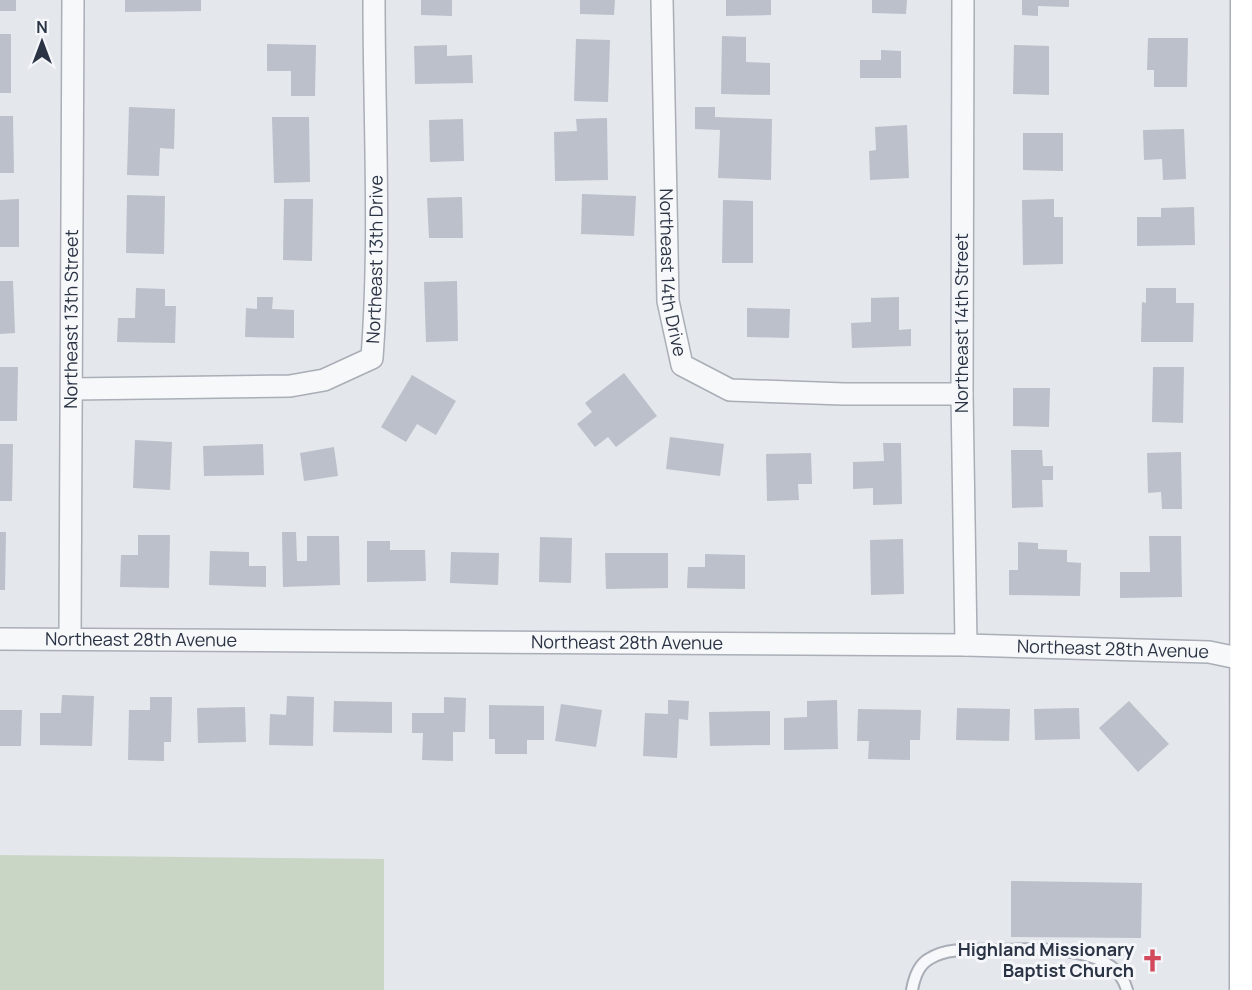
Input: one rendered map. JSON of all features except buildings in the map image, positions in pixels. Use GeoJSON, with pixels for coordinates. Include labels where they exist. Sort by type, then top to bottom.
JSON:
{"type":"FeatureCollection","features":[{"type":"Feature","properties":{"kind":"street","name":"Northeast 13th Street"},"geometry":{"type":"LineString","coordinates":[[70,639],[73,0]]}},
{"type":"Feature","properties":{"kind":"street","name":"Northeast 13th Drive"},"geometry":{"type":"LineString","coordinates":[[72,389],[290,386],[324,380],[372,358],[377,296],[374,0]]}},
{"type":"Feature","properties":{"kind":"street","name":"Northeast 14th Drive"},"geometry":{"type":"LineString","coordinates":[[662,0],[668,301],[682,365],[730,390],[844,394],[962,394]]}},
{"type":"Feature","properties":{"kind":"street","name":"Northeast 14th Street"},"geometry":{"type":"LineString","coordinates":[[963,0],[962,394],[966,645]]}},
{"type":"Feature","properties":{"kind":"street"},"geometry":{"type":"LineString","coordinates":[[1245,990],[1249,661],[1246,0]]}},
{"type":"Feature","properties":{"kind":"street","name":"Northeast 28th Avenue"},"geometry":{"type":"LineString","coordinates":[[0,639],[966,645],[1209,652],[1249,661]]}},
{"type":"Feature","properties":{"kind":"lane"},"geometry":{"type":"LineString","coordinates":[[912,990],[915,975],[927,960],[943,953],[1041,949],[1077,953],[1106,963],[1123,977],[1127,990]]}},
{"type":"Feature","properties":{"kind":"green space"},"geometry":{"type":"Polygon","coordinates":[[[0,855],[384,859],[384,990],[0,990],[0,855]]]}},
{"type":"Feature","properties":{"kind":"place","name":"Highland Missionary Baptist Church"},"geometry":{"type":"Point","coordinates":[1152,960]}}]}
